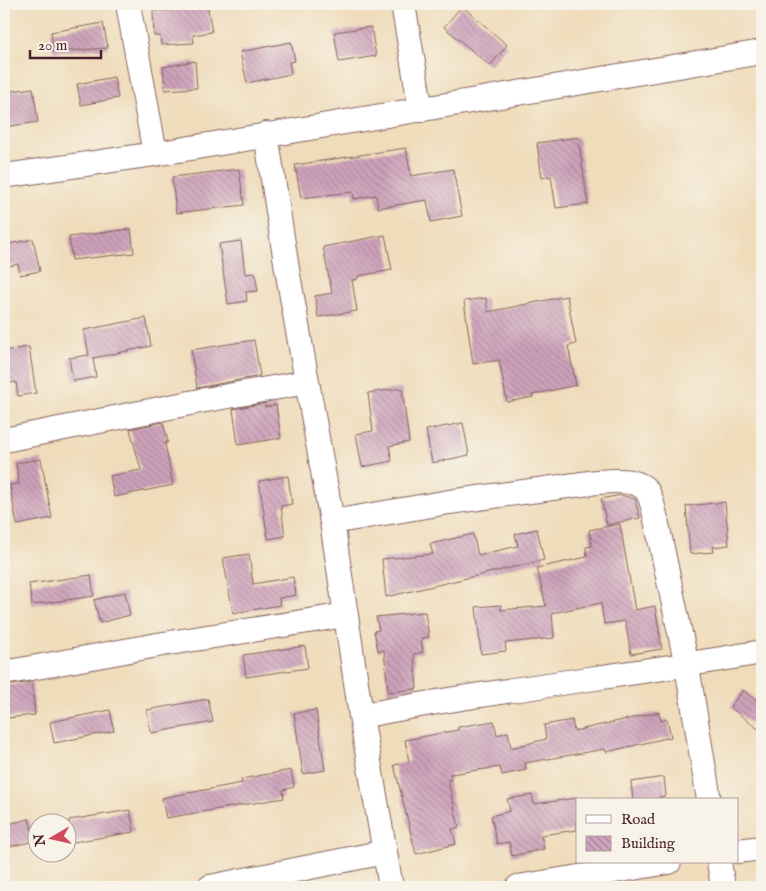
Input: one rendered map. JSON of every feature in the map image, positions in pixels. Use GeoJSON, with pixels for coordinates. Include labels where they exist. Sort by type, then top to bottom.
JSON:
{"type":"FeatureCollection","features":[{"type":"Feature","properties":{"kind":"street"},"geometry":{"type":"LineString","coordinates":[[128,4],[155,154]]}},
{"type":"Feature","properties":{"kind":"street"},"geometry":{"type":"LineString","coordinates":[[403,4],[421,110]]}},
{"type":"Feature","properties":{"kind":"street"},"geometry":{"type":"LineString","coordinates":[[4,176],[155,154],[762,52]]}},
{"type":"Feature","properties":{"kind":"street"},"geometry":{"type":"LineString","coordinates":[[266,134],[287,269],[332,522],[361,716],[390,887]]}},
{"type":"Feature","properties":{"kind":"street"},"geometry":{"type":"LineString","coordinates":[[4,440],[307,382]]}},
{"type":"Feature","properties":{"kind":"street"},"geometry":{"type":"LineString","coordinates":[[332,522],[449,502],[597,482],[622,480],[638,484],[649,492],[687,666],[709,798]]}},
{"type":"Feature","properties":{"kind":"street"},"geometry":{"type":"LineString","coordinates":[[4,672],[346,615]]}},
{"type":"Feature","properties":{"kind":"street"},"geometry":{"type":"LineString","coordinates":[[361,716],[432,702],[687,666],[762,652]]}},
{"type":"Feature","properties":{"kind":"street"},"geometry":{"type":"LineString","coordinates":[[738,851],[762,848]]}},
{"type":"Feature","properties":{"kind":"street"},"geometry":{"type":"LineString","coordinates":[[210,887],[385,852]]}},
{"type":"Feature","properties":{"kind":"street"},"geometry":{"type":"LineString","coordinates":[[518,887],[657,864]]}},
{"type":"Feature","properties":{"kind":"street"},"geometry":{"type":"LineString","coordinates":[[719,864],[723,887]]}},
{"type":"Feature","properties":{"kind":"building"},"geometry":{"type":"Polygon","coordinates":[[[189,4],[207,4],[212,32],[193,35],[194,43],[161,45],[160,36],[154,36],[153,11],[189,9],[189,4]]]}},
{"type":"Feature","properties":{"kind":"building"},"geometry":{"type":"Polygon","coordinates":[[[462,6],[507,45],[490,66],[444,27],[462,6]]]}},
{"type":"Feature","properties":{"kind":"building"},"geometry":{"type":"Polygon","coordinates":[[[103,23],[108,48],[53,52],[51,32],[103,23]]]}},
{"type":"Feature","properties":{"kind":"building"},"geometry":{"type":"Polygon","coordinates":[[[371,27],[376,56],[339,62],[334,32],[371,27]]]}},
{"type":"Feature","properties":{"kind":"building"},"geometry":{"type":"Polygon","coordinates":[[[291,42],[295,61],[289,62],[291,74],[247,83],[240,52],[291,42]]]}},
{"type":"Feature","properties":{"kind":"building"},"geometry":{"type":"Polygon","coordinates":[[[195,61],[197,88],[165,90],[163,67],[195,61]]]}},
{"type":"Feature","properties":{"kind":"building"},"geometry":{"type":"Polygon","coordinates":[[[114,77],[118,98],[81,105],[77,84],[114,77]]]}},
{"type":"Feature","properties":{"kind":"building"},"geometry":{"type":"Polygon","coordinates":[[[33,88],[38,122],[4,127],[4,92],[33,88]]]}},
{"type":"Feature","properties":{"kind":"building"},"geometry":{"type":"Polygon","coordinates":[[[578,137],[588,204],[556,208],[551,176],[542,178],[537,143],[578,137]]]}},
{"type":"Feature","properties":{"kind":"building"},"geometry":{"type":"Polygon","coordinates":[[[406,148],[411,176],[453,169],[462,216],[431,222],[427,200],[378,208],[376,195],[354,199],[353,192],[301,198],[295,165],[406,148]]]}},
{"type":"Feature","properties":{"kind":"building"},"geometry":{"type":"Polygon","coordinates":[[[239,169],[244,205],[176,213],[172,177],[239,169]]]}},
{"type":"Feature","properties":{"kind":"building"},"geometry":{"type":"Polygon","coordinates":[[[131,229],[134,253],[72,260],[69,237],[131,229]]]}},
{"type":"Feature","properties":{"kind":"building"},"geometry":{"type":"Polygon","coordinates":[[[385,235],[392,270],[358,276],[358,279],[352,280],[357,311],[318,317],[315,296],[332,293],[323,247],[385,235]]]}},
{"type":"Feature","properties":{"kind":"building"},"geometry":{"type":"Polygon","coordinates":[[[33,239],[40,271],[20,275],[18,264],[4,267],[4,245],[33,239]]]}},
{"type":"Feature","properties":{"kind":"building"},"geometry":{"type":"Polygon","coordinates":[[[241,241],[245,274],[255,273],[258,291],[246,292],[247,301],[228,304],[219,244],[241,241]]]}},
{"type":"Feature","properties":{"kind":"building"},"geometry":{"type":"Polygon","coordinates":[[[567,296],[576,344],[568,346],[576,385],[507,402],[499,360],[473,364],[464,301],[486,298],[488,312],[567,296]]]}},
{"type":"Feature","properties":{"kind":"building"},"geometry":{"type":"Polygon","coordinates":[[[146,318],[151,346],[93,358],[96,377],[73,381],[69,358],[89,355],[84,330],[146,318]]]}},
{"type":"Feature","properties":{"kind":"building"},"geometry":{"type":"Polygon","coordinates":[[[254,340],[260,376],[197,388],[191,350],[254,340]]]}},
{"type":"Feature","properties":{"kind":"building"},"geometry":{"type":"Polygon","coordinates":[[[29,347],[36,393],[18,396],[16,382],[4,384],[4,351],[29,347]]]}},
{"type":"Feature","properties":{"kind":"building"},"geometry":{"type":"Polygon","coordinates":[[[402,388],[409,442],[389,446],[392,461],[362,467],[356,434],[373,431],[368,393],[402,388]]]}},
{"type":"Feature","properties":{"kind":"building"},"geometry":{"type":"Polygon","coordinates":[[[265,403],[265,407],[276,405],[281,438],[238,445],[233,409],[265,403]]]}},
{"type":"Feature","properties":{"kind":"building"},"geometry":{"type":"Polygon","coordinates":[[[163,422],[168,442],[165,443],[173,485],[114,497],[110,476],[141,470],[130,429],[163,422]]]}},
{"type":"Feature","properties":{"kind":"building"},"geometry":{"type":"Polygon","coordinates":[[[463,423],[469,455],[432,463],[426,430],[463,423]]]}},
{"type":"Feature","properties":{"kind":"building"},"geometry":{"type":"Polygon","coordinates":[[[41,459],[52,518],[17,525],[10,485],[19,484],[16,463],[41,459]]]}},
{"type":"Feature","properties":{"kind":"building"},"geometry":{"type":"Polygon","coordinates":[[[288,476],[292,504],[281,506],[285,536],[268,539],[259,481],[288,476]]]}},
{"type":"Feature","properties":{"kind":"building"},"geometry":{"type":"Polygon","coordinates":[[[621,495],[635,499],[640,518],[607,525],[601,499],[621,495]]]}},
{"type":"Feature","properties":{"kind":"building"},"geometry":{"type":"Polygon","coordinates":[[[725,502],[729,545],[713,547],[714,552],[690,554],[686,506],[725,502]]]}},
{"type":"Feature","properties":{"kind":"building"},"geometry":{"type":"Polygon","coordinates":[[[620,524],[635,610],[655,606],[662,649],[631,654],[625,621],[604,624],[601,603],[552,613],[554,638],[505,643],[506,651],[481,654],[476,607],[501,605],[501,610],[546,606],[537,568],[587,557],[586,547],[592,546],[589,530],[620,524]]]}},
{"type":"Feature","properties":{"kind":"building"},"geometry":{"type":"Polygon","coordinates":[[[537,529],[544,560],[386,597],[382,559],[433,554],[430,544],[473,534],[478,555],[518,546],[515,534],[537,529]]]}},
{"type":"Feature","properties":{"kind":"building"},"geometry":{"type":"Polygon","coordinates":[[[249,554],[253,584],[293,577],[296,595],[279,598],[280,605],[233,613],[223,558],[249,554]]]}},
{"type":"Feature","properties":{"kind":"building"},"geometry":{"type":"Polygon","coordinates":[[[91,575],[94,596],[32,605],[29,584],[91,575]]]}},
{"type":"Feature","properties":{"kind":"building"},"geometry":{"type":"Polygon","coordinates":[[[125,592],[130,615],[100,623],[94,600],[125,592]]]}},
{"type":"Feature","properties":{"kind":"building"},"geometry":{"type":"Polygon","coordinates":[[[425,612],[429,637],[421,639],[423,652],[414,654],[417,689],[388,692],[384,650],[378,651],[374,631],[379,630],[376,617],[425,612]]]}},
{"type":"Feature","properties":{"kind":"building"},"geometry":{"type":"Polygon","coordinates":[[[305,646],[308,668],[246,677],[243,655],[305,646]]]}},
{"type":"Feature","properties":{"kind":"building"},"geometry":{"type":"Polygon","coordinates":[[[32,682],[35,715],[7,718],[4,686],[32,682]]]}},
{"type":"Feature","properties":{"kind":"building"},"geometry":{"type":"Polygon","coordinates":[[[743,690],[762,705],[762,732],[730,707],[743,690]]]}},
{"type":"Feature","properties":{"kind":"building"},"geometry":{"type":"Polygon","coordinates":[[[208,699],[213,722],[151,733],[147,710],[208,699]]]}},
{"type":"Feature","properties":{"kind":"building"},"geometry":{"type":"Polygon","coordinates":[[[110,710],[114,731],[54,743],[50,722],[110,710]]]}},
{"type":"Feature","properties":{"kind":"building"},"geometry":{"type":"Polygon","coordinates":[[[316,710],[325,770],[303,774],[294,713],[316,710]]]}},
{"type":"Feature","properties":{"kind":"building"},"geometry":{"type":"Polygon","coordinates":[[[659,712],[661,721],[667,719],[671,737],[606,752],[605,749],[525,763],[526,770],[502,775],[500,767],[450,774],[451,780],[448,780],[459,827],[452,829],[456,844],[416,854],[394,765],[409,762],[405,740],[458,730],[458,727],[494,721],[497,735],[508,732],[511,748],[546,739],[544,725],[572,720],[574,731],[659,712]]]}},
{"type":"Feature","properties":{"kind":"building"},"geometry":{"type":"Polygon","coordinates":[[[291,770],[294,787],[283,790],[284,798],[166,818],[162,798],[242,783],[241,779],[291,770]]]}},
{"type":"Feature","properties":{"kind":"building"},"geometry":{"type":"Polygon","coordinates":[[[664,777],[666,796],[659,798],[633,798],[631,782],[664,777]]]}},
{"type":"Feature","properties":{"kind":"building"},"geometry":{"type":"Polygon","coordinates":[[[532,795],[534,804],[576,798],[576,830],[541,835],[544,849],[512,856],[509,842],[497,844],[491,816],[510,811],[507,799],[532,795]]]}},
{"type":"Feature","properties":{"kind":"building"},"geometry":{"type":"Polygon","coordinates":[[[130,810],[134,832],[78,841],[78,819],[130,810]]]}},
{"type":"Feature","properties":{"kind":"building"},"geometry":{"type":"Polygon","coordinates":[[[28,819],[28,843],[4,848],[4,825],[28,819]]]}}]}
